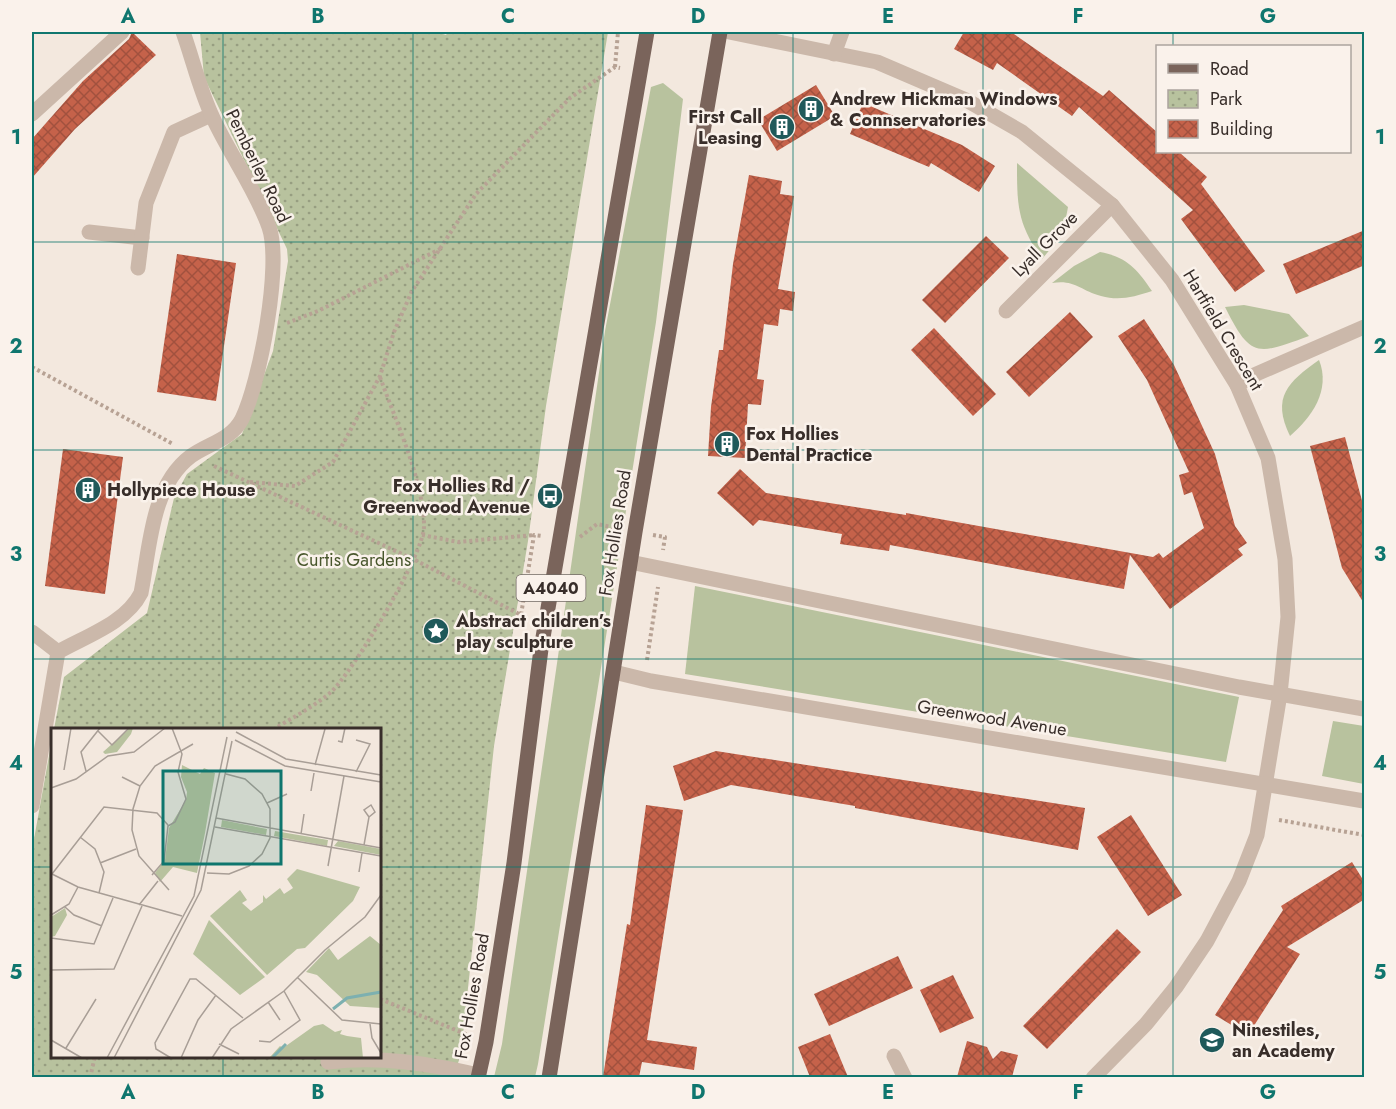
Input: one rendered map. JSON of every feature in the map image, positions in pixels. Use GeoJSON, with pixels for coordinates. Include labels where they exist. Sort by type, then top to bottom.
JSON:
{"type":"FeatureCollection","features":[{"type":"Feature","properties":{"kind":"main road","name":"Fox Hollies Road"},"geometry":{"type":"LineString","coordinates":[[478,1076],[486,1042],[559,539],[646,32]]}},
{"type":"Feature","properties":{"kind":"main road","name":"Fox Hollies Road"},"geometry":{"type":"LineString","coordinates":[[549,1077],[630,562],[720,32]]}},
{"type":"Feature","properties":{"kind":"street"},"geometry":{"type":"LineString","coordinates":[[32,114],[122,32]]}},
{"type":"Feature","properties":{"kind":"street","name":"Pemberley Road"},"geometry":{"type":"LineString","coordinates":[[58,652],[124,616],[134,606],[141,593],[162,491],[179,467],[192,455],[231,433],[242,419],[266,330],[275,262],[269,228],[211,115],[183,32]]}},
{"type":"Feature","properties":{"kind":"street","name":"Hartfield Crescent"},"geometry":{"type":"LineString","coordinates":[[729,32],[877,63],[968,100],[1022,132],[1112,205],[1172,280],[1237,386],[1268,458],[1286,559],[1288,617],[1280,694],[1257,835],[1239,881],[1208,941],[1176,987],[1146,1024],[1094,1077]]}},
{"type":"Feature","properties":{"kind":"street"},"geometry":{"type":"LineString","coordinates":[[834,54],[842,32]]}},
{"type":"Feature","properties":{"kind":"street"},"geometry":{"type":"LineString","coordinates":[[138,268],[146,203],[174,132],[211,115]]}},
{"type":"Feature","properties":{"kind":"street","name":"Lyall Grove"},"geometry":{"type":"LineString","coordinates":[[1006,311],[1112,205]]}},
{"type":"Feature","properties":{"kind":"street"},"geometry":{"type":"LineString","coordinates":[[88,232],[142,238]]}},
{"type":"Feature","properties":{"kind":"street"},"geometry":{"type":"LineString","coordinates":[[1237,386],[1254,375],[1365,327]]}},
{"type":"Feature","properties":{"kind":"street"},"geometry":{"type":"LineString","coordinates":[[630,562],[1280,694],[1365,709]]}},
{"type":"Feature","properties":{"kind":"street"},"geometry":{"type":"LineString","coordinates":[[32,632],[58,652],[32,806]]}},
{"type":"Feature","properties":{"kind":"street","name":"Greenwood Avenue"},"geometry":{"type":"LineString","coordinates":[[614,672],[1365,801]]}},
{"type":"Feature","properties":{"kind":"street"},"geometry":{"type":"LineString","coordinates":[[894,1056],[905,1077]]}},
{"type":"Feature","properties":{"kind":"street"},"geometry":{"type":"LineString","coordinates":[[328,1062],[364,1058],[430,1064],[478,1076]]}},
{"type":"Feature","properties":{"kind":"path"},"geometry":{"type":"LineString","coordinates":[[615,67],[618,32]]}},
{"type":"Feature","properties":{"kind":"path"},"geometry":{"type":"LineString","coordinates":[[246,482],[296,486],[333,462],[380,376],[394,332],[412,291],[443,248],[476,194],[570,98],[615,67],[639,69]]}},
{"type":"Feature","properties":{"kind":"path"},"geometry":{"type":"LineString","coordinates":[[266,330],[318,311],[443,248]]}},
{"type":"Feature","properties":{"kind":"path"},"geometry":{"type":"LineString","coordinates":[[32,367],[192,455],[415,560],[521,615],[534,535]]}},
{"type":"Feature","properties":{"kind":"path"},"geometry":{"type":"LineString","coordinates":[[275,728],[331,692],[372,635],[415,560],[424,527],[416,481],[380,376]]}},
{"type":"Feature","properties":{"kind":"path"},"geometry":{"type":"LineString","coordinates":[[422,535],[458,542],[534,535],[574,542],[597,524],[665,537],[645,679]]}},
{"type":"Feature","properties":{"kind":"path"},"geometry":{"type":"LineString","coordinates":[[1260,817],[1365,835]]}},
{"type":"Feature","properties":{"kind":"path"},"geometry":{"type":"LineString","coordinates":[[381,999],[486,1042]]}},
{"type":"Feature","properties":{"kind":"path"},"geometry":{"type":"LineString","coordinates":[[90,1077],[95,1058]]}},
{"type":"Feature","properties":{"kind":"green space","name":"Curtis Gardens"},"geometry":{"type":"Polygon","coordinates":[[[200,32],[437,32],[446,35],[448,32],[608,32],[546,406],[528,541],[494,746],[461,1053],[454,1077],[32,1078],[34,839],[51,745],[51,1058],[381,1058],[381,728],[54,728],[64,677],[147,613],[174,498],[187,474],[242,434],[273,351],[288,261],[287,249],[204,77],[200,32]]]}},
{"type":"Feature","properties":{"kind":"green space"},"geometry":{"type":"Polygon","coordinates":[[[663,83],[683,99],[656,322],[538,1064],[535,1077],[494,1077],[502,1044],[605,331],[651,87],[663,83]]]}},
{"type":"Feature","properties":{"kind":"green space"},"geometry":{"type":"Polygon","coordinates":[[[1017,163],[1068,207],[1063,234],[1042,259],[1028,235],[1020,213],[1017,163]]]}},
{"type":"Feature","properties":{"kind":"green space"},"geometry":{"type":"Polygon","coordinates":[[[1100,252],[1117,257],[1130,265],[1152,291],[1133,297],[1114,298],[1094,294],[1066,282],[1052,283],[1074,266],[1100,252]]]}},
{"type":"Feature","properties":{"kind":"green space"},"geometry":{"type":"Polygon","coordinates":[[[1244,305],[1289,314],[1309,336],[1278,347],[1257,348],[1249,344],[1242,336],[1225,307],[1244,305]]]}},
{"type":"Feature","properties":{"kind":"green space"},"geometry":{"type":"Polygon","coordinates":[[[1319,360],[1323,382],[1321,392],[1312,412],[1290,436],[1282,411],[1286,392],[1291,383],[1319,360]]]}},
{"type":"Feature","properties":{"kind":"green space"},"geometry":{"type":"Polygon","coordinates":[[[695,586],[1239,697],[1226,762],[685,674],[695,586]]]}},
{"type":"Feature","properties":{"kind":"green space"},"geometry":{"type":"Polygon","coordinates":[[[1333,721],[1364,726],[1364,784],[1322,776],[1333,721]]]}},
{"type":"Feature","properties":{"kind":"building"},"geometry":{"type":"Polygon","coordinates":[[[132,32],[156,55],[75,129],[32,178],[32,139],[83,81],[129,39],[132,32]]]}},
{"type":"Feature","properties":{"kind":"building"},"geometry":{"type":"Polygon","coordinates":[[[964,32],[1011,32],[1103,96],[1109,90],[1156,131],[1156,153],[1180,153],[1207,177],[1201,184],[1265,271],[1235,292],[1181,219],[1193,210],[1079,107],[1072,116],[997,63],[993,70],[954,49],[964,32]]]}},
{"type":"Feature","properties":{"kind":"building"},"geometry":{"type":"Polygon","coordinates":[[[816,85],[835,116],[777,151],[758,120],[816,85]]]}},
{"type":"Feature","properties":{"kind":"building"},"geometry":{"type":"Polygon","coordinates":[[[863,103],[962,145],[995,166],[979,192],[931,163],[929,167],[850,134],[863,103]]]}},
{"type":"Feature","properties":{"kind":"building"},"geometry":{"type":"Polygon","coordinates":[[[749,175],[782,181],[780,194],[794,196],[778,289],[795,292],[793,311],[780,309],[778,326],[764,324],[757,379],[764,380],[761,405],[748,404],[745,458],[708,456],[711,407],[719,350],[723,350],[733,264],[749,175]]]}},
{"type":"Feature","properties":{"kind":"building"},"geometry":{"type":"Polygon","coordinates":[[[1365,230],[1365,265],[1296,294],[1283,264],[1365,230]]]}},
{"type":"Feature","properties":{"kind":"building"},"geometry":{"type":"Polygon","coordinates":[[[986,236],[1009,258],[945,323],[922,300],[986,236]]]}},
{"type":"Feature","properties":{"kind":"building"},"geometry":{"type":"Polygon","coordinates":[[[177,254],[236,263],[216,401],[157,392],[177,254]]]}},
{"type":"Feature","properties":{"kind":"building"},"geometry":{"type":"Polygon","coordinates":[[[1070,312],[1093,337],[1029,397],[1006,372],[1070,312]]]}},
{"type":"Feature","properties":{"kind":"building"},"geometry":{"type":"Polygon","coordinates":[[[1144,319],[1174,365],[1215,454],[1235,526],[1247,543],[1238,549],[1243,555],[1170,609],[1130,555],[1124,589],[890,545],[889,551],[840,544],[842,534],[759,520],[753,526],[717,493],[740,469],[766,493],[906,515],[906,513],[1153,557],[1159,553],[1163,558],[1204,528],[1192,492],[1184,495],[1179,475],[1189,472],[1147,380],[1118,336],[1144,319]]]}},
{"type":"Feature","properties":{"kind":"building"},"geometry":{"type":"Polygon","coordinates":[[[934,328],[996,394],[973,416],[911,350],[934,328]]]}},
{"type":"Feature","properties":{"kind":"building"},"geometry":{"type":"Polygon","coordinates":[[[1345,437],[1365,512],[1365,605],[1342,568],[1310,446],[1345,437]]]}},
{"type":"Feature","properties":{"kind":"building","name":"Hollypiece House"},"geometry":{"type":"Polygon","coordinates":[[[63,449],[123,457],[105,594],[45,586],[63,449]]]}},
{"type":"Feature","properties":{"kind":"building"},"geometry":{"type":"Polygon","coordinates":[[[716,751],[1085,808],[1078,850],[855,808],[855,806],[731,785],[684,801],[673,766],[716,751]]]}},
{"type":"Feature","properties":{"kind":"building"},"geometry":{"type":"Polygon","coordinates":[[[646,805],[683,810],[647,1040],[697,1047],[694,1070],[642,1062],[639,1077],[603,1077],[627,924],[630,925],[646,805]]]}},
{"type":"Feature","properties":{"kind":"building"},"geometry":{"type":"Polygon","coordinates":[[[1131,815],[1182,895],[1148,916],[1097,837],[1131,815]]]}},
{"type":"Feature","properties":{"kind":"building"},"geometry":{"type":"Polygon","coordinates":[[[1352,862],[1365,883],[1365,899],[1287,947],[1300,954],[1248,1035],[1215,1015],[1283,910],[1281,906],[1352,862]]]}},
{"type":"Feature","properties":{"kind":"building"},"geometry":{"type":"Polygon","coordinates":[[[1117,929],[1141,952],[1047,1049],[1023,1026],[1117,929]]]}},
{"type":"Feature","properties":{"kind":"building"},"geometry":{"type":"Polygon","coordinates":[[[898,956],[913,988],[829,1026],[814,994],[898,956]]]}},
{"type":"Feature","properties":{"kind":"building"},"geometry":{"type":"Polygon","coordinates":[[[953,975],[974,1018],[940,1033],[920,990],[953,975]]]}},
{"type":"Feature","properties":{"kind":"building"},"geometry":{"type":"Polygon","coordinates":[[[830,1034],[848,1077],[810,1077],[798,1047],[830,1034]]]}},
{"type":"Feature","properties":{"kind":"building"},"geometry":{"type":"Polygon","coordinates":[[[967,1041],[987,1047],[993,1059],[1001,1051],[1018,1055],[1012,1077],[957,1077],[967,1041]]]}},
{"type":"Feature","properties":{"kind":"place","name":"Andrew Hickman Windows & Connservatories"},"geometry":{"type":"Point","coordinates":[811,109]}},
{"type":"Feature","properties":{"kind":"place","name":"First Call Leasing"},"geometry":{"type":"Point","coordinates":[782,127]}},
{"type":"Feature","properties":{"kind":"place","name":"Fox Hollies Dental Practice"},"geometry":{"type":"Point","coordinates":[727,444]}},
{"type":"Feature","properties":{"kind":"place","name":"Hollypiece House"},"geometry":{"type":"Point","coordinates":[88,490]}},
{"type":"Feature","properties":{"kind":"place","name":"Fox Hollies Rd / Greenwood Avenue"},"geometry":{"type":"Point","coordinates":[550,496]}},
{"type":"Feature","properties":{"kind":"place","name":"Abstract children’s play sculpture"},"geometry":{"type":"Point","coordinates":[436,631]}},
{"type":"Feature","properties":{"kind":"place","name":"Ninestiles, an Academy"},"geometry":{"type":"Point","coordinates":[1212,1040]}}]}
